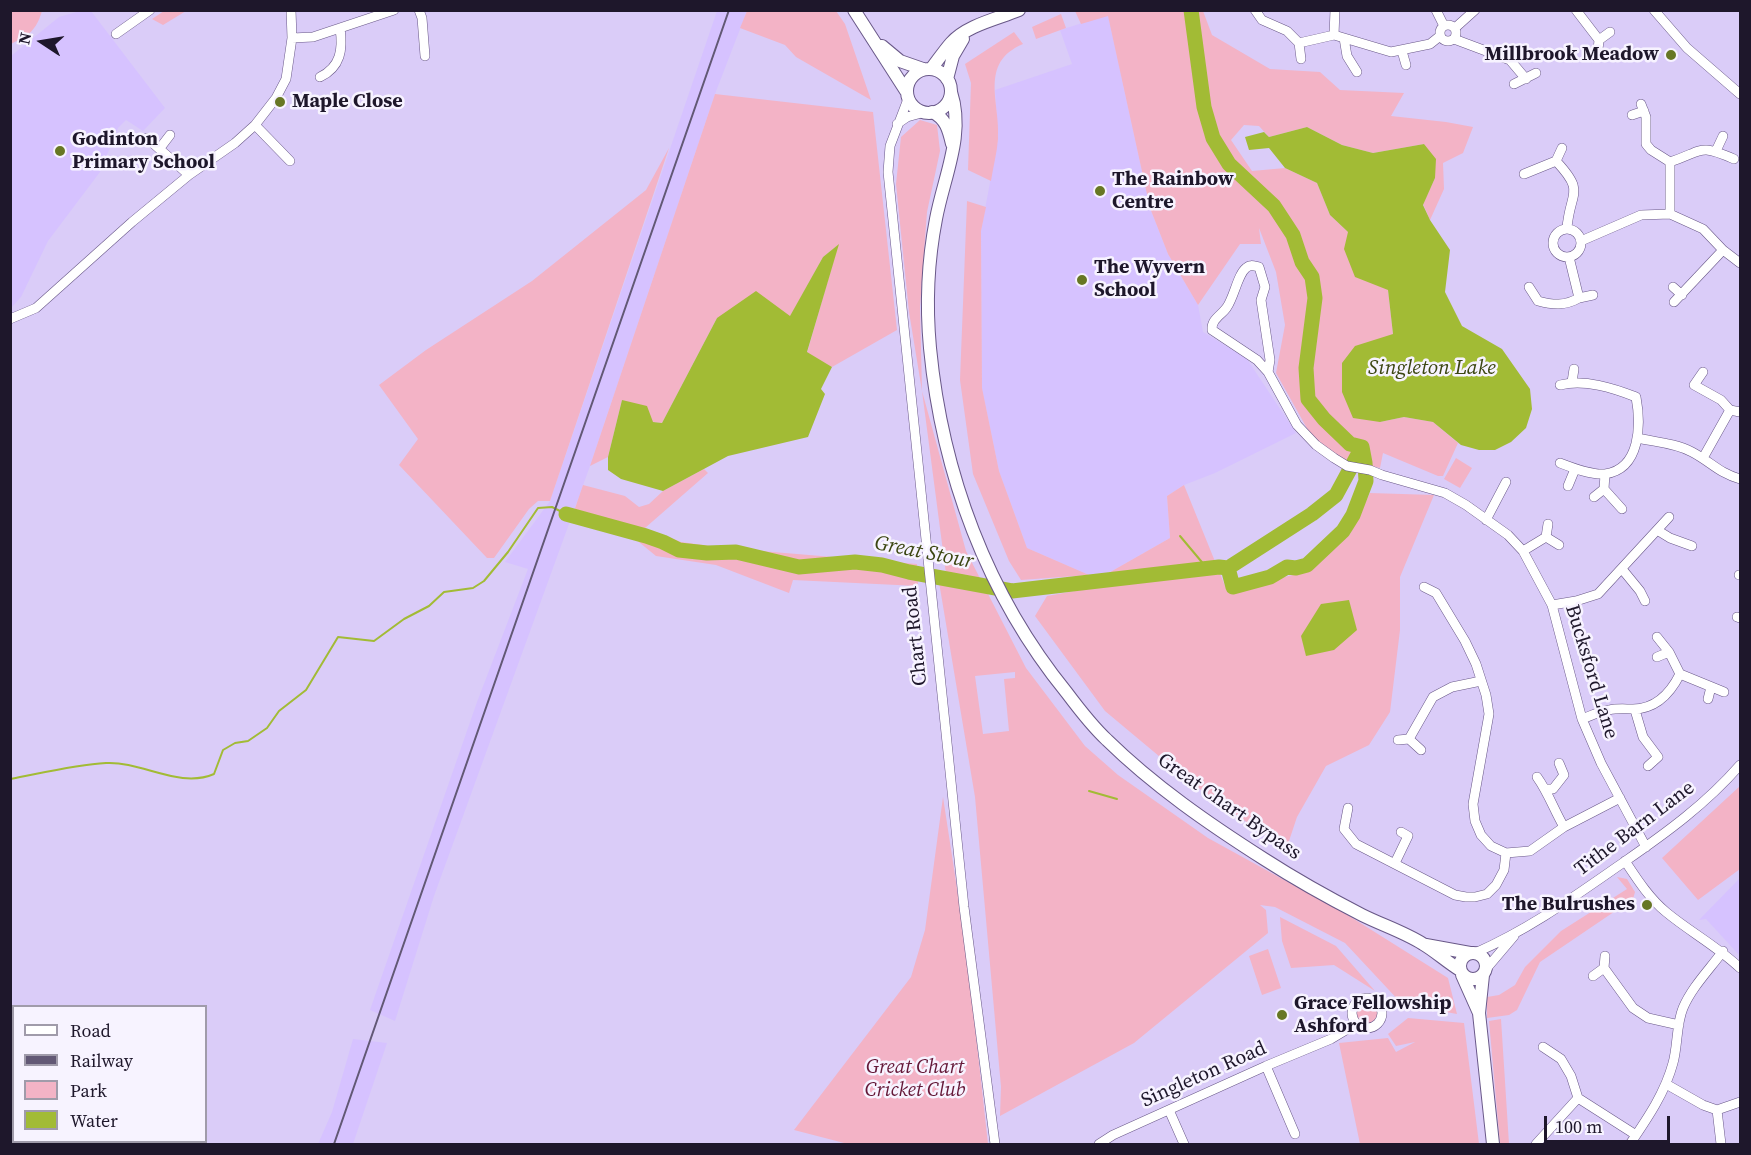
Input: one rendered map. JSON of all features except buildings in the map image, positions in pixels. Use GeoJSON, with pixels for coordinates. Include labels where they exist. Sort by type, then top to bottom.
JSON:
{"type":"FeatureCollection","features":[{"type":"Feature","properties":{"kind":"main road"},"geometry":{"type":"LineString","coordinates":[[854,10],[916,109],[938,115],[944,122],[954,148]]}},
{"type":"Feature","properties":{"kind":"main road"},"geometry":{"type":"LineString","coordinates":[[907,95],[911,77],[927,69],[952,42],[977,26],[1019,10]]}},
{"type":"Feature","properties":{"kind":"main road"},"geometry":{"type":"LineString","coordinates":[[928,112],[945,105],[951,92],[947,79],[950,63],[965,37],[977,26]]}},
{"type":"Feature","properties":{"kind":"main road"},"geometry":{"type":"LineString","coordinates":[[872,37],[900,62],[940,72],[947,79]]}},
{"type":"Feature","properties":{"kind":"main road","name":"Great Chart Bypass"},"geometry":{"type":"LineString","coordinates":[[951,92],[956,118],[954,148],[932,244],[928,293],[929,343],[945,444],[958,491],[990,572],[1005,602],[1042,663],[1073,702],[1105,739],[1151,779],[1266,861],[1362,915],[1425,945],[1461,972]]}},
{"type":"Feature","properties":{"kind":"main road","name":"Great Chart Bypass"},"geometry":{"type":"LineString","coordinates":[[1425,945],[1472,953]]}},
{"type":"Feature","properties":{"kind":"main road"},"geometry":{"type":"LineString","coordinates":[[1479,1013],[1461,972],[1462,958],[1472,953],[1485,961],[1479,1013],[1493,1144]]}},
{"type":"Feature","properties":{"kind":"main road"},"geometry":{"type":"LineString","coordinates":[[1461,972],[1472,980],[1484,972]]}},
{"type":"Feature","properties":{"kind":"street"},"geometry":{"type":"LineString","coordinates":[[116,34],[150,10]]}},
{"type":"Feature","properties":{"kind":"street"},"geometry":{"type":"LineString","coordinates":[[10,319],[36,308],[132,222],[255,125],[276,98],[286,79],[292,38],[291,10]]}},
{"type":"Feature","properties":{"kind":"street"},"geometry":{"type":"LineString","coordinates":[[292,38],[313,37],[394,10]]}},
{"type":"Feature","properties":{"kind":"street"},"geometry":{"type":"LineString","coordinates":[[419,10],[422,18],[425,56]]}},
{"type":"Feature","properties":{"kind":"street"},"geometry":{"type":"LineString","coordinates":[[1255,10],[1262,20],[1287,31],[1299,43],[1301,59]]}},
{"type":"Feature","properties":{"kind":"street"},"geometry":{"type":"LineString","coordinates":[[1335,10],[1339,37],[1357,72]]}},
{"type":"Feature","properties":{"kind":"street"},"geometry":{"type":"LineString","coordinates":[[1436,10],[1444,26]]}},
{"type":"Feature","properties":{"kind":"street"},"geometry":{"type":"LineString","coordinates":[[1455,28],[1475,10]]}},
{"type":"Feature","properties":{"kind":"street"},"geometry":{"type":"LineString","coordinates":[[1576,10],[1599,45],[1610,32]]}},
{"type":"Feature","properties":{"kind":"street"},"geometry":{"type":"LineString","coordinates":[[1654,10],[1693,53],[1740,94]]}},
{"type":"Feature","properties":{"kind":"street"},"geometry":{"type":"LineString","coordinates":[[1299,43],[1339,37],[1385,52],[1402,51],[1430,44],[1440,36],[1440,31],[1444,26],[1450,25],[1457,32],[1454,39]]}},
{"type":"Feature","properties":{"kind":"street"},"geometry":{"type":"LineString","coordinates":[[320,77],[330,72],[340,58],[342,42],[340,28]]}},
{"type":"Feature","properties":{"kind":"street"},"geometry":{"type":"LineString","coordinates":[[1440,36],[1446,42],[1454,39],[1510,60],[1526,79]]}},
{"type":"Feature","properties":{"kind":"street"},"geometry":{"type":"LineString","coordinates":[[1402,51],[1406,65]]}},
{"type":"Feature","properties":{"kind":"street"},"geometry":{"type":"LineString","coordinates":[[1514,84],[1536,74]]}},
{"type":"Feature","properties":{"kind":"street","name":"Chart Road"},"geometry":{"type":"LineString","coordinates":[[907,95],[890,146],[888,172],[964,907],[995,1144]]}},
{"type":"Feature","properties":{"kind":"street"},"geometry":{"type":"LineString","coordinates":[[1632,115],[1642,107],[1646,117],[1646,144],[1670,162]]}},
{"type":"Feature","properties":{"kind":"street"},"geometry":{"type":"LineString","coordinates":[[897,124],[913,115],[928,112]]}},
{"type":"Feature","properties":{"kind":"street"},"geometry":{"type":"LineString","coordinates":[[255,125],[290,161]]}},
{"type":"Feature","properties":{"kind":"street"},"geometry":{"type":"LineString","coordinates":[[160,148],[170,135]]}},
{"type":"Feature","properties":{"kind":"street"},"geometry":{"type":"LineString","coordinates":[[1716,151],[1724,136]]}},
{"type":"Feature","properties":{"kind":"street"},"geometry":{"type":"LineString","coordinates":[[147,138],[189,175]]}},
{"type":"Feature","properties":{"kind":"street"},"geometry":{"type":"LineString","coordinates":[[280,152],[290,145]]}},
{"type":"Feature","properties":{"kind":"street"},"geometry":{"type":"LineString","coordinates":[[1524,174],[1556,161],[1562,148]]}},
{"type":"Feature","properties":{"kind":"street"},"geometry":{"type":"LineString","coordinates":[[1670,162],[1700,149],[1716,151],[1734,159]]}},
{"type":"Feature","properties":{"kind":"street"},"geometry":{"type":"LineString","coordinates":[[1556,161],[1570,175],[1575,189],[1568,212],[1567,228]]}},
{"type":"Feature","properties":{"kind":"street"},"geometry":{"type":"LineString","coordinates":[[1670,162],[1670,214]]}},
{"type":"Feature","properties":{"kind":"street"},"geometry":{"type":"LineString","coordinates":[[1581,241],[1641,215],[1670,214],[1702,229],[1723,250],[1740,262]]}},
{"type":"Feature","properties":{"kind":"street"},"geometry":{"type":"LineString","coordinates":[[1567,228],[1579,234],[1581,241],[1578,252],[1569,257],[1556,252],[1553,246],[1556,234],[1567,228]]}},
{"type":"Feature","properties":{"kind":"street"},"geometry":{"type":"LineString","coordinates":[[1674,302],[1723,250]]}},
{"type":"Feature","properties":{"kind":"street"},"geometry":{"type":"LineString","coordinates":[[1569,257],[1579,298]]}},
{"type":"Feature","properties":{"kind":"street","name":"Bucksford Lane"},"geometry":{"type":"LineString","coordinates":[[1268,372],[1270,360],[1261,300],[1265,287],[1259,267],[1252,265],[1244,269],[1226,308],[1212,325],[1212,330],[1257,360],[1268,372],[1297,426],[1316,444],[1358,468],[1437,489],[1466,505],[1508,535],[1523,551],[1552,605],[1582,719],[1601,763],[1646,847]]}},
{"type":"Feature","properties":{"kind":"street"},"geometry":{"type":"LineString","coordinates":[[1529,287],[1538,302],[1551,305],[1593,295]]}},
{"type":"Feature","properties":{"kind":"street"},"geometry":{"type":"LineString","coordinates":[[1673,287],[1682,295]]}},
{"type":"Feature","properties":{"kind":"street"},"geometry":{"type":"LineString","coordinates":[[1531,310],[1538,302]]}},
{"type":"Feature","properties":{"kind":"street"},"geometry":{"type":"LineString","coordinates":[[1572,382],[1574,369]]}},
{"type":"Feature","properties":{"kind":"street"},"geometry":{"type":"LineString","coordinates":[[1703,372],[1694,385],[1721,400],[1730,410],[1740,412]]}},
{"type":"Feature","properties":{"kind":"street"},"geometry":{"type":"LineString","coordinates":[[1560,385],[1572,382],[1638,393],[1640,414],[1632,457],[1622,467],[1605,474],[1575,469],[1560,463]]}},
{"type":"Feature","properties":{"kind":"street"},"geometry":{"type":"LineString","coordinates":[[1703,458],[1730,410]]}},
{"type":"Feature","properties":{"kind":"street"},"geometry":{"type":"LineString","coordinates":[[1637,438],[1682,448],[1703,458],[1719,471],[1740,479]]}},
{"type":"Feature","properties":{"kind":"street"},"geometry":{"type":"LineString","coordinates":[[1568,486],[1575,469]]}},
{"type":"Feature","properties":{"kind":"street"},"geometry":{"type":"LineString","coordinates":[[1605,474],[1604,489],[1622,509]]}},
{"type":"Feature","properties":{"kind":"street"},"geometry":{"type":"LineString","coordinates":[[1486,520],[1506,482]]}},
{"type":"Feature","properties":{"kind":"street"},"geometry":{"type":"LineString","coordinates":[[1594,497],[1604,489]]}},
{"type":"Feature","properties":{"kind":"street"},"geometry":{"type":"LineString","coordinates":[[1552,605],[1598,594],[1669,517]]}},
{"type":"Feature","properties":{"kind":"street"},"geometry":{"type":"LineString","coordinates":[[1523,551],[1546,537],[1548,524]]}},
{"type":"Feature","properties":{"kind":"street"},"geometry":{"type":"LineString","coordinates":[[1657,530],[1670,538],[1692,546]]}},
{"type":"Feature","properties":{"kind":"street"},"geometry":{"type":"LineString","coordinates":[[1546,537],[1559,545]]}},
{"type":"Feature","properties":{"kind":"street"},"geometry":{"type":"LineString","coordinates":[[1622,569],[1645,601]]}},
{"type":"Feature","properties":{"kind":"street"},"geometry":{"type":"LineString","coordinates":[[1424,587],[1436,593],[1465,642],[1476,664],[1486,695],[1489,714],[1473,804],[1475,821],[1481,836],[1491,846],[1506,853],[1530,851],[1564,827],[1620,798]]}},
{"type":"Feature","properties":{"kind":"street"},"geometry":{"type":"LineString","coordinates":[[1657,637],[1669,651],[1680,674],[1724,692]]}},
{"type":"Feature","properties":{"kind":"street"},"geometry":{"type":"LineString","coordinates":[[1657,657],[1669,651]]}},
{"type":"Feature","properties":{"kind":"street"},"geometry":{"type":"LineString","coordinates":[[1582,719],[1606,710],[1635,710],[1649,706],[1665,697],[1680,674]]}},
{"type":"Feature","properties":{"kind":"street"},"geometry":{"type":"LineString","coordinates":[[1409,739],[1432,697],[1452,687],[1481,681]]}},
{"type":"Feature","properties":{"kind":"street"},"geometry":{"type":"LineString","coordinates":[[1707,699],[1711,687]]}},
{"type":"Feature","properties":{"kind":"street"},"geometry":{"type":"LineString","coordinates":[[1635,710],[1643,737],[1658,757],[1648,766]]}},
{"type":"Feature","properties":{"kind":"street"},"geometry":{"type":"LineString","coordinates":[[1398,740],[1409,739],[1421,750]]}},
{"type":"Feature","properties":{"kind":"street"},"geometry":{"type":"LineString","coordinates":[[1546,789],[1553,789],[1564,775],[1559,763]]}},
{"type":"Feature","properties":{"kind":"street","name":"Tithe Barn Lane"},"geometry":{"type":"LineString","coordinates":[[1472,953],[1516,935],[1575,897],[1695,811],[1740,765]]}},
{"type":"Feature","properties":{"kind":"street"},"geometry":{"type":"LineString","coordinates":[[1537,777],[1546,789],[1549,801],[1564,827]]}},
{"type":"Feature","properties":{"kind":"street"},"geometry":{"type":"LineString","coordinates":[[1348,808],[1344,829],[1356,844],[1455,895],[1474,897],[1486,894],[1496,885],[1504,870],[1506,853]]}},
{"type":"Feature","properties":{"kind":"street"},"geometry":{"type":"LineString","coordinates":[[1335,834],[1344,829]]}},
{"type":"Feature","properties":{"kind":"street"},"geometry":{"type":"LineString","coordinates":[[1395,863],[1408,836],[1401,832]]}},
{"type":"Feature","properties":{"kind":"street"},"geometry":{"type":"LineString","coordinates":[[1625,861],[1645,890],[1665,912],[1723,951],[1740,968]]}},
{"type":"Feature","properties":{"kind":"street","name":"Tithe Barn Lane"},"geometry":{"type":"LineString","coordinates":[[1484,972],[1516,935]]}},
{"type":"Feature","properties":{"kind":"street"},"geometry":{"type":"LineString","coordinates":[[1630,1144],[1666,1084],[1674,1062],[1682,1010],[1688,998],[1723,951]]}},
{"type":"Feature","properties":{"kind":"street"},"geometry":{"type":"LineString","coordinates":[[1605,956],[1604,968],[1633,1008],[1655,1021],[1679,1025]]}},
{"type":"Feature","properties":{"kind":"street"},"geometry":{"type":"LineString","coordinates":[[1593,976],[1604,968]]}},
{"type":"Feature","properties":{"kind":"street","name":"Singleton Road"},"geometry":{"type":"LineString","coordinates":[[1100,1144],[1113,1135],[1331,1039],[1356,1024]]}},
{"type":"Feature","properties":{"kind":"street"},"geometry":{"type":"LineString","coordinates":[[1543,1047],[1561,1059],[1571,1076],[1578,1098],[1636,1135]]}},
{"type":"Feature","properties":{"kind":"street"},"geometry":{"type":"LineString","coordinates":[[1266,1066],[1295,1134]]}},
{"type":"Feature","properties":{"kind":"street"},"geometry":{"type":"LineString","coordinates":[[1666,1084],[1703,1105],[1717,1110],[1740,1102]]}},
{"type":"Feature","properties":{"kind":"street"},"geometry":{"type":"LineString","coordinates":[[1536,1144],[1578,1098]]}},
{"type":"Feature","properties":{"kind":"street"},"geometry":{"type":"LineString","coordinates":[[1169,1110],[1184,1144]]}},
{"type":"Feature","properties":{"kind":"street"},"geometry":{"type":"LineString","coordinates":[[1717,1110],[1721,1144]]}},
{"type":"Feature","properties":{"kind":"shaded area","name":"Godinton Primary School"},"geometry":{"type":"Polygon","coordinates":[[[80,11],[91,11],[165,108],[143,131],[126,120],[118,128],[100,172],[48,241],[21,297],[11,308],[11,56],[59,17],[80,11]]]}},
{"type":"Feature","properties":{"kind":"shaded area"},"geometry":{"type":"Polygon","coordinates":[[[717,11],[747,11],[715,94],[590,466],[434,896],[395,1021],[370,1010],[477,702],[528,569],[505,562],[550,501],[717,11]]]}},
{"type":"Feature","properties":{"kind":"shaded area","name":"The Wyvern School"},"geometry":{"type":"Polygon","coordinates":[[[1108,15],[1150,208],[1168,254],[1198,305],[1203,332],[1247,359],[1296,433],[1215,473],[1184,485],[1167,496],[1170,538],[1098,579],[1027,548],[999,471],[982,389],[981,231],[998,139],[995,90],[1072,64],[1060,30],[1108,15]]]}},
{"type":"Feature","properties":{"kind":"shaded area"},"geometry":{"type":"Polygon","coordinates":[[[1740,878],[1740,956],[1706,919],[1699,920],[1740,878]]]}},
{"type":"Feature","properties":{"kind":"shaded area"},"geometry":{"type":"Polygon","coordinates":[[[353,1039],[387,1043],[353,1144],[318,1144],[332,1112],[353,1039]]]}},
{"type":"Feature","properties":{"kind":"green space"},"geometry":{"type":"Polygon","coordinates":[[[10,11],[42,11],[31,32],[11,44],[10,11]]]}},
{"type":"Feature","properties":{"kind":"green space"},"geometry":{"type":"Polygon","coordinates":[[[164,11],[186,11],[163,25],[152,19],[164,11]]]}},
{"type":"Feature","properties":{"kind":"green space"},"geometry":{"type":"Polygon","coordinates":[[[747,11],[836,11],[845,24],[871,100],[796,57],[785,45],[740,28],[747,11]]]}},
{"type":"Feature","properties":{"kind":"green space"},"geometry":{"type":"Polygon","coordinates":[[[1075,11],[1203,11],[1212,35],[1270,69],[1320,72],[1340,90],[1404,93],[1391,116],[1473,127],[1463,153],[1443,163],[1444,189],[1430,220],[1423,204],[1435,178],[1424,144],[1373,153],[1342,145],[1307,127],[1269,137],[1259,126],[1244,125],[1231,140],[1252,171],[1285,168],[1317,183],[1330,215],[1348,232],[1388,290],[1393,334],[1380,422],[1404,417],[1433,422],[1458,443],[1443,476],[1383,453],[1380,468],[1338,459],[1309,432],[1276,373],[1285,325],[1276,272],[1259,228],[1261,244],[1240,244],[1198,305],[1168,254],[1150,208],[1108,16],[1081,24],[1075,11]]]}},
{"type":"Feature","properties":{"kind":"green space"},"geometry":{"type":"Polygon","coordinates":[[[1061,14],[1066,28],[1036,39],[1032,27],[1061,14]]]}},
{"type":"Feature","properties":{"kind":"green space"},"geometry":{"type":"Polygon","coordinates":[[[1014,32],[1023,44],[1009,52],[996,73],[998,139],[991,181],[968,170],[971,83],[965,64],[1014,32]]]}},
{"type":"Feature","properties":{"kind":"green space"},"geometry":{"type":"Polygon","coordinates":[[[715,94],[873,112],[897,330],[832,367],[807,353],[838,245],[823,257],[790,317],[717,318],[662,423],[653,422],[622,400],[608,457],[590,466],[715,94]]]}},
{"type":"Feature","properties":{"kind":"green space"},"geometry":{"type":"Polygon","coordinates":[[[920,120],[937,125],[940,151],[927,212],[920,307],[922,391],[909,312],[896,184],[901,137],[920,120]]]}},
{"type":"Feature","properties":{"kind":"green space"},"geometry":{"type":"Polygon","coordinates":[[[669,148],[550,501],[538,501],[529,509],[494,558],[487,558],[399,465],[418,439],[379,385],[426,350],[532,281],[646,190],[669,148]]]}},
{"type":"Feature","properties":{"kind":"green space"},"geometry":{"type":"Polygon","coordinates":[[[967,201],[986,207],[981,231],[982,388],[999,471],[1027,548],[1089,575],[1021,580],[1009,561],[973,474],[960,380],[967,201]]]}},
{"type":"Feature","properties":{"kind":"green space"},"geometry":{"type":"Polygon","coordinates":[[[922,391],[966,551],[1026,668],[1085,746],[1118,775],[1208,838],[1346,914],[1448,978],[1457,1014],[1402,1004],[1345,943],[1275,907],[1260,905],[1266,910],[1268,933],[1134,1043],[1000,1116],[1001,1087],[975,797],[939,582],[946,574],[922,391]],[[1015,672],[975,676],[983,734],[1009,731],[1004,679],[1015,678],[1015,672]]]}},
{"type":"Feature","properties":{"kind":"green space"},"geometry":{"type":"Polygon","coordinates":[[[1456,458],[1472,468],[1460,488],[1444,479],[1456,458]]]}},
{"type":"Feature","properties":{"kind":"green space"},"geometry":{"type":"Polygon","coordinates":[[[704,469],[708,473],[645,528],[681,542],[725,548],[917,564],[918,586],[793,580],[789,593],[716,565],[656,556],[634,538],[571,520],[583,485],[625,496],[639,507],[649,504],[663,491],[704,469]]]}},
{"type":"Feature","properties":{"kind":"green space"},"geometry":{"type":"Polygon","coordinates":[[[1184,485],[1227,591],[1313,568],[1320,558],[1350,534],[1370,493],[1434,495],[1400,577],[1400,630],[1390,712],[1369,745],[1326,766],[1297,817],[1286,850],[1190,782],[1105,711],[1035,616],[1047,596],[1097,587],[1098,579],[1170,538],[1167,496],[1184,485]]]}},
{"type":"Feature","properties":{"kind":"green space"},"geometry":{"type":"Polygon","coordinates":[[[1740,786],[1740,869],[1698,900],[1662,858],[1740,786]]]}},
{"type":"Feature","properties":{"kind":"green space","name":"Great Chart Cricket Club"},"geometry":{"type":"Polygon","coordinates":[[[943,797],[967,954],[988,1144],[848,1144],[794,1130],[911,977],[925,930],[943,797]]]}},
{"type":"Feature","properties":{"kind":"green space"},"geometry":{"type":"Polygon","coordinates":[[[1617,877],[1627,879],[1635,892],[1633,899],[1540,962],[1517,1010],[1509,1015],[1487,1018],[1487,997],[1499,995],[1515,985],[1525,967],[1561,931],[1627,889],[1617,877]]]}},
{"type":"Feature","properties":{"kind":"green space"},"geometry":{"type":"Polygon","coordinates":[[[1280,917],[1336,946],[1375,991],[1334,965],[1291,968],[1282,941],[1280,917]]]}},
{"type":"Feature","properties":{"kind":"green space"},"geometry":{"type":"Polygon","coordinates":[[[1268,949],[1281,988],[1262,995],[1249,956],[1268,949]]]}},
{"type":"Feature","properties":{"kind":"green space"},"geometry":{"type":"Polygon","coordinates":[[[1367,1002],[1375,1005],[1378,1013],[1375,1021],[1367,1024],[1359,1021],[1356,1013],[1359,1005],[1367,1002]]]}},
{"type":"Feature","properties":{"kind":"green space"},"geometry":{"type":"Polygon","coordinates":[[[10,1012],[12,1012],[12,1143],[67,1144],[11,1144],[10,1012]]]}},
{"type":"Feature","properties":{"kind":"green space"},"geometry":{"type":"Polygon","coordinates":[[[1408,1018],[1464,1023],[1479,1144],[1360,1144],[1339,1043],[1388,1038],[1396,1052],[1415,1042],[1396,1046],[1388,1034],[1408,1018]]]}},
{"type":"Feature","properties":{"kind":"green space"},"geometry":{"type":"Polygon","coordinates":[[[1501,1019],[1509,1144],[1500,1144],[1489,1021],[1501,1019]]]}},
{"type":"Feature","properties":{"kind":"water","name":"Singleton Lake"},"geometry":{"type":"Polygon","coordinates":[[[1307,127],[1342,145],[1373,153],[1424,144],[1436,159],[1435,178],[1423,205],[1450,250],[1445,292],[1462,326],[1502,349],[1530,389],[1532,409],[1526,428],[1511,442],[1495,450],[1479,450],[1461,445],[1433,422],[1404,417],[1380,422],[1353,418],[1342,392],[1342,363],[1355,346],[1393,334],[1388,290],[1355,277],[1344,249],[1348,232],[1330,215],[1317,183],[1285,168],[1269,148],[1249,150],[1245,137],[1264,132],[1269,137],[1307,127]]]}},
{"type":"Feature","properties":{"kind":"water"},"geometry":{"type":"Polygon","coordinates":[[[839,244],[807,352],[832,367],[821,389],[825,394],[808,437],[728,456],[663,491],[621,479],[608,470],[608,457],[622,400],[647,406],[653,422],[662,423],[717,318],[756,291],[790,316],[823,257],[839,244]]]}},
{"type":"Feature","properties":{"kind":"water"},"geometry":{"type":"Polygon","coordinates":[[[1349,600],[1357,630],[1334,650],[1306,656],[1301,636],[1321,604],[1349,600]]]}},
{"type":"Feature","properties":{"kind":"waterway","name":"Great Stour"},"geometry":{"type":"LineString","coordinates":[[566,514],[646,536],[679,550],[707,553],[736,552],[799,567],[855,562],[882,565],[1012,591],[1219,567],[1228,568],[1233,587],[1270,577],[1287,567],[1296,568],[1307,565],[1343,531],[1353,515],[1366,481],[1362,447],[1350,444],[1324,419],[1308,399],[1306,368],[1315,298],[1312,277],[1302,262],[1293,235],[1274,206],[1229,164],[1213,138],[1204,107],[1191,10]]}},
{"type":"Feature","properties":{"kind":"waterway"},"geometry":{"type":"LineString","coordinates":[[1228,568],[1312,514],[1336,495],[1362,447]]}},
{"type":"Feature","properties":{"kind":"waterway","name":"Great Stour"},"geometry":{"type":"LineString","coordinates":[[10,779],[70,767],[106,763],[133,766],[174,777],[201,778],[214,774],[223,750],[235,743],[248,741],[267,728],[279,711],[306,690],[338,637],[374,641],[404,619],[429,606],[444,592],[473,588],[484,581],[508,552],[538,508],[552,507],[566,514]]}},
{"type":"Feature","properties":{"kind":"waterway"},"geometry":{"type":"LineString","coordinates":[[1180,536],[1206,567],[1219,567]]}},
{"type":"Feature","properties":{"kind":"waterway"},"geometry":{"type":"LineString","coordinates":[[1089,791],[1117,799]]}},
{"type":"Feature","properties":{"kind":"railway"},"geometry":{"type":"LineString","coordinates":[[334,1144],[729,10]]}},
{"type":"Feature","properties":{"kind":"place","name":"Millbrook Meadow"},"geometry":{"type":"Point","coordinates":[1671,55]}},
{"type":"Feature","properties":{"kind":"place","name":"Maple Close"},"geometry":{"type":"Point","coordinates":[280,102]}},
{"type":"Feature","properties":{"kind":"place","name":"Godinton Primary School"},"geometry":{"type":"Point","coordinates":[60,151]}},
{"type":"Feature","properties":{"kind":"place","name":"The Rainbow Centre"},"geometry":{"type":"Point","coordinates":[1100,191]}},
{"type":"Feature","properties":{"kind":"place","name":"The Wyvern School"},"geometry":{"type":"Point","coordinates":[1082,280]}},
{"type":"Feature","properties":{"kind":"place","name":"The Bulrushes"},"geometry":{"type":"Point","coordinates":[1647,905]}},
{"type":"Feature","properties":{"kind":"place","name":"Grace Fellowship Ashford"},"geometry":{"type":"Point","coordinates":[1282,1015]}}]}
